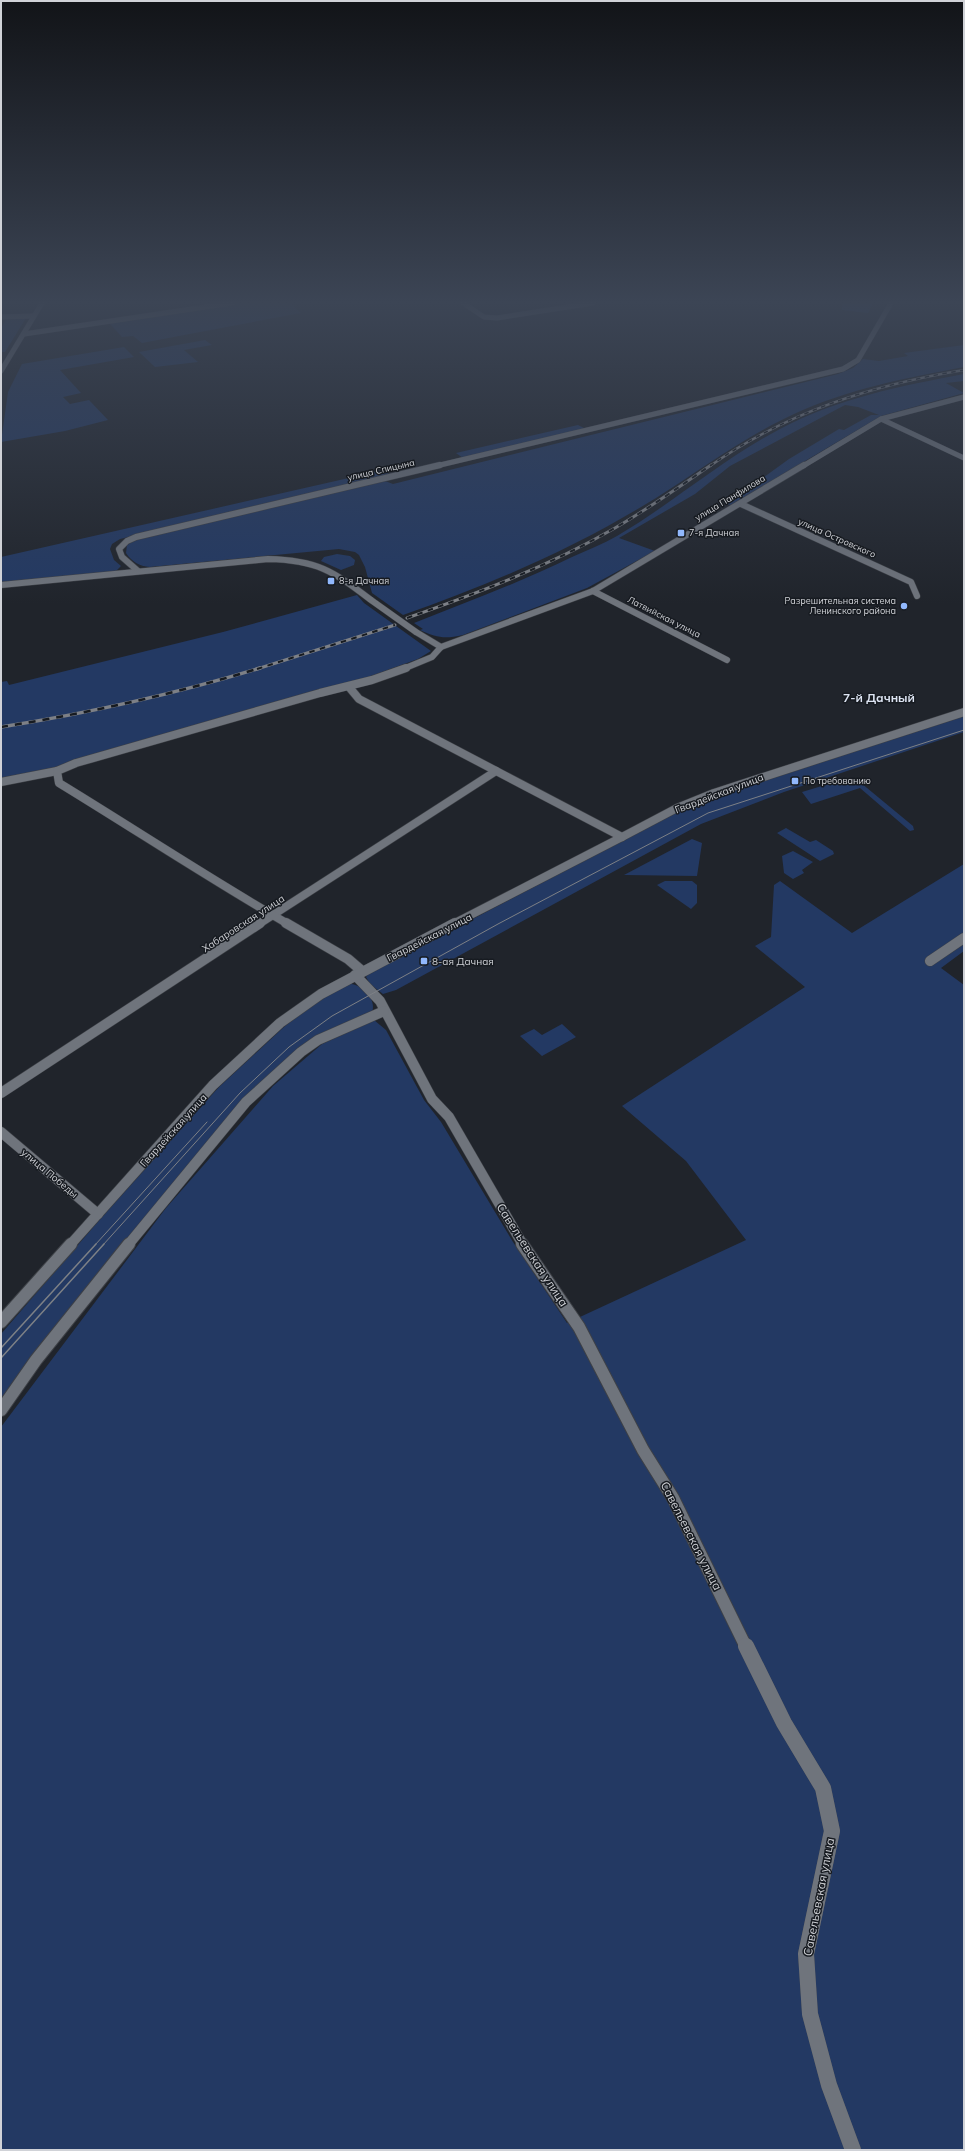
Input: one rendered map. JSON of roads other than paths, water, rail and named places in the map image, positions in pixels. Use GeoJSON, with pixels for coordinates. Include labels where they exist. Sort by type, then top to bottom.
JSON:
{"type":"FeatureCollection","features":[{"type":"Feature","properties":{"kind":"street","name":"улица Спицына"},"geometry":{"type":"LineString","coordinates":[[138,571],[120,557],[119,551],[120,546],[125,541],[136,537],[703,403]]}},
{"type":"Feature","properties":{"kind":"street","name":"улица Панфилова"},"geometry":{"type":"LineString","coordinates":[[441,647],[593,591],[881,420],[941,403]]}},
{"type":"Feature","properties":{"kind":"street"},"geometry":{"type":"LineString","coordinates":[[881,420],[962,456]]}},
{"type":"Feature","properties":{"kind":"street","name":"улица Островского"},"geometry":{"type":"LineString","coordinates":[[741,504],[911,582],[917,596]]}},
{"type":"Feature","properties":{"kind":"street"},"geometry":{"type":"LineString","coordinates":[[1,585],[268,558],[300,560],[326,567],[416,632],[441,647],[432,657],[423,662],[349,687],[320,693],[139,744],[76,763],[57,771],[1,782]]}},
{"type":"Feature","properties":{"kind":"street","name":"Латвийская улица"},"geometry":{"type":"LineString","coordinates":[[593,591],[727,660]]}},
{"type":"Feature","properties":{"kind":"street"},"geometry":{"type":"LineString","coordinates":[[349,687],[359,699],[622,836]]}},
{"type":"Feature","properties":{"kind":"street","name":"Гвардейская улица"},"geometry":{"type":"LineString","coordinates":[[1,1322],[219,1080],[280,1023],[321,994],[358,973],[677,808],[714,793],[964,712]]}},
{"type":"Feature","properties":{"kind":"street","name":"Савельевская улица"},"geometry":{"type":"LineString","coordinates":[[57,771],[57,780],[59,783],[274,916],[348,959],[380,1001],[432,1099],[449,1117],[525,1248],[579,1327],[643,1450],[673,1498],[784,1723],[823,1788],[832,1831],[806,1954],[810,2014],[829,2085],[853,2150]]}},
{"type":"Feature","properties":{"kind":"street","name":"Хабаровская улица"},"geometry":{"type":"LineString","coordinates":[[1,1093],[274,916],[450,799],[496,771]]}},
{"type":"Feature","properties":{"kind":"street"},"geometry":{"type":"LineString","coordinates":[[930,961],[964,938]]}},
{"type":"Feature","properties":{"kind":"street"},"geometry":{"type":"LineString","coordinates":[[1,1410],[36,1360],[160,1204],[246,1102],[301,1052],[318,1040],[384,1011]]}},
{"type":"Feature","properties":{"kind":"street","name":"улица Победы"},"geometry":{"type":"LineString","coordinates":[[1,1132],[98,1214]]}},
{"type":"Feature","properties":{"kind":"tram line"},"geometry":{"type":"LineString","coordinates":[[103,1245],[240,1093],[289,1047],[332,1016],[498,924],[708,813],[964,730]]}},
{"type":"Feature","properties":{"kind":"tram line"},"geometry":{"type":"LineString","coordinates":[[95,1245],[207,1122]]}},
{"type":"Feature","properties":{"kind":"tram line"},"geometry":{"type":"LineString","coordinates":[[1,1348],[96,1244]]}},
{"type":"Feature","properties":{"kind":"tram line"},"geometry":{"type":"LineString","coordinates":[[1,1358],[104,1244]]}},
{"type":"Feature","properties":{"kind":"railway"},"geometry":{"type":"LineString","coordinates":[[710,466],[769,430],[830,403]]}},
{"type":"Feature","properties":{"kind":"railway"},"geometry":{"type":"LineString","coordinates":[[407,618],[487,589],[565,555],[627,521],[711,465]]}},
{"type":"Feature","properties":{"kind":"railway"},"geometry":{"type":"LineString","coordinates":[[257,669],[395,625]]}},
{"type":"Feature","properties":{"kind":"railway"},"geometry":{"type":"LineString","coordinates":[[1,727],[67,716],[132,702],[260,668]]}},
{"type":"Feature","properties":{"kind":"place","name":"7-я Дачная"},"geometry":{"type":"Point","coordinates":[681,533]}},
{"type":"Feature","properties":{"kind":"place","name":"8-я Дачная"},"geometry":{"type":"Point","coordinates":[331,581]}},
{"type":"Feature","properties":{"kind":"place","name":"Разрешительная система Ленинского района"},"geometry":{"type":"Point","coordinates":[904,606]}},
{"type":"Feature","properties":{"kind":"place","name":"По требованию"},"geometry":{"type":"Point","coordinates":[795,781]}},
{"type":"Feature","properties":{"kind":"place","name":"8-ая Дачная"},"geometry":{"type":"Point","coordinates":[424,961]}},
{"type":"Feature","properties":{"kind":"district","name":"7-й Дачный"},"geometry":{"type":"Point","coordinates":[879,698]}}]}
